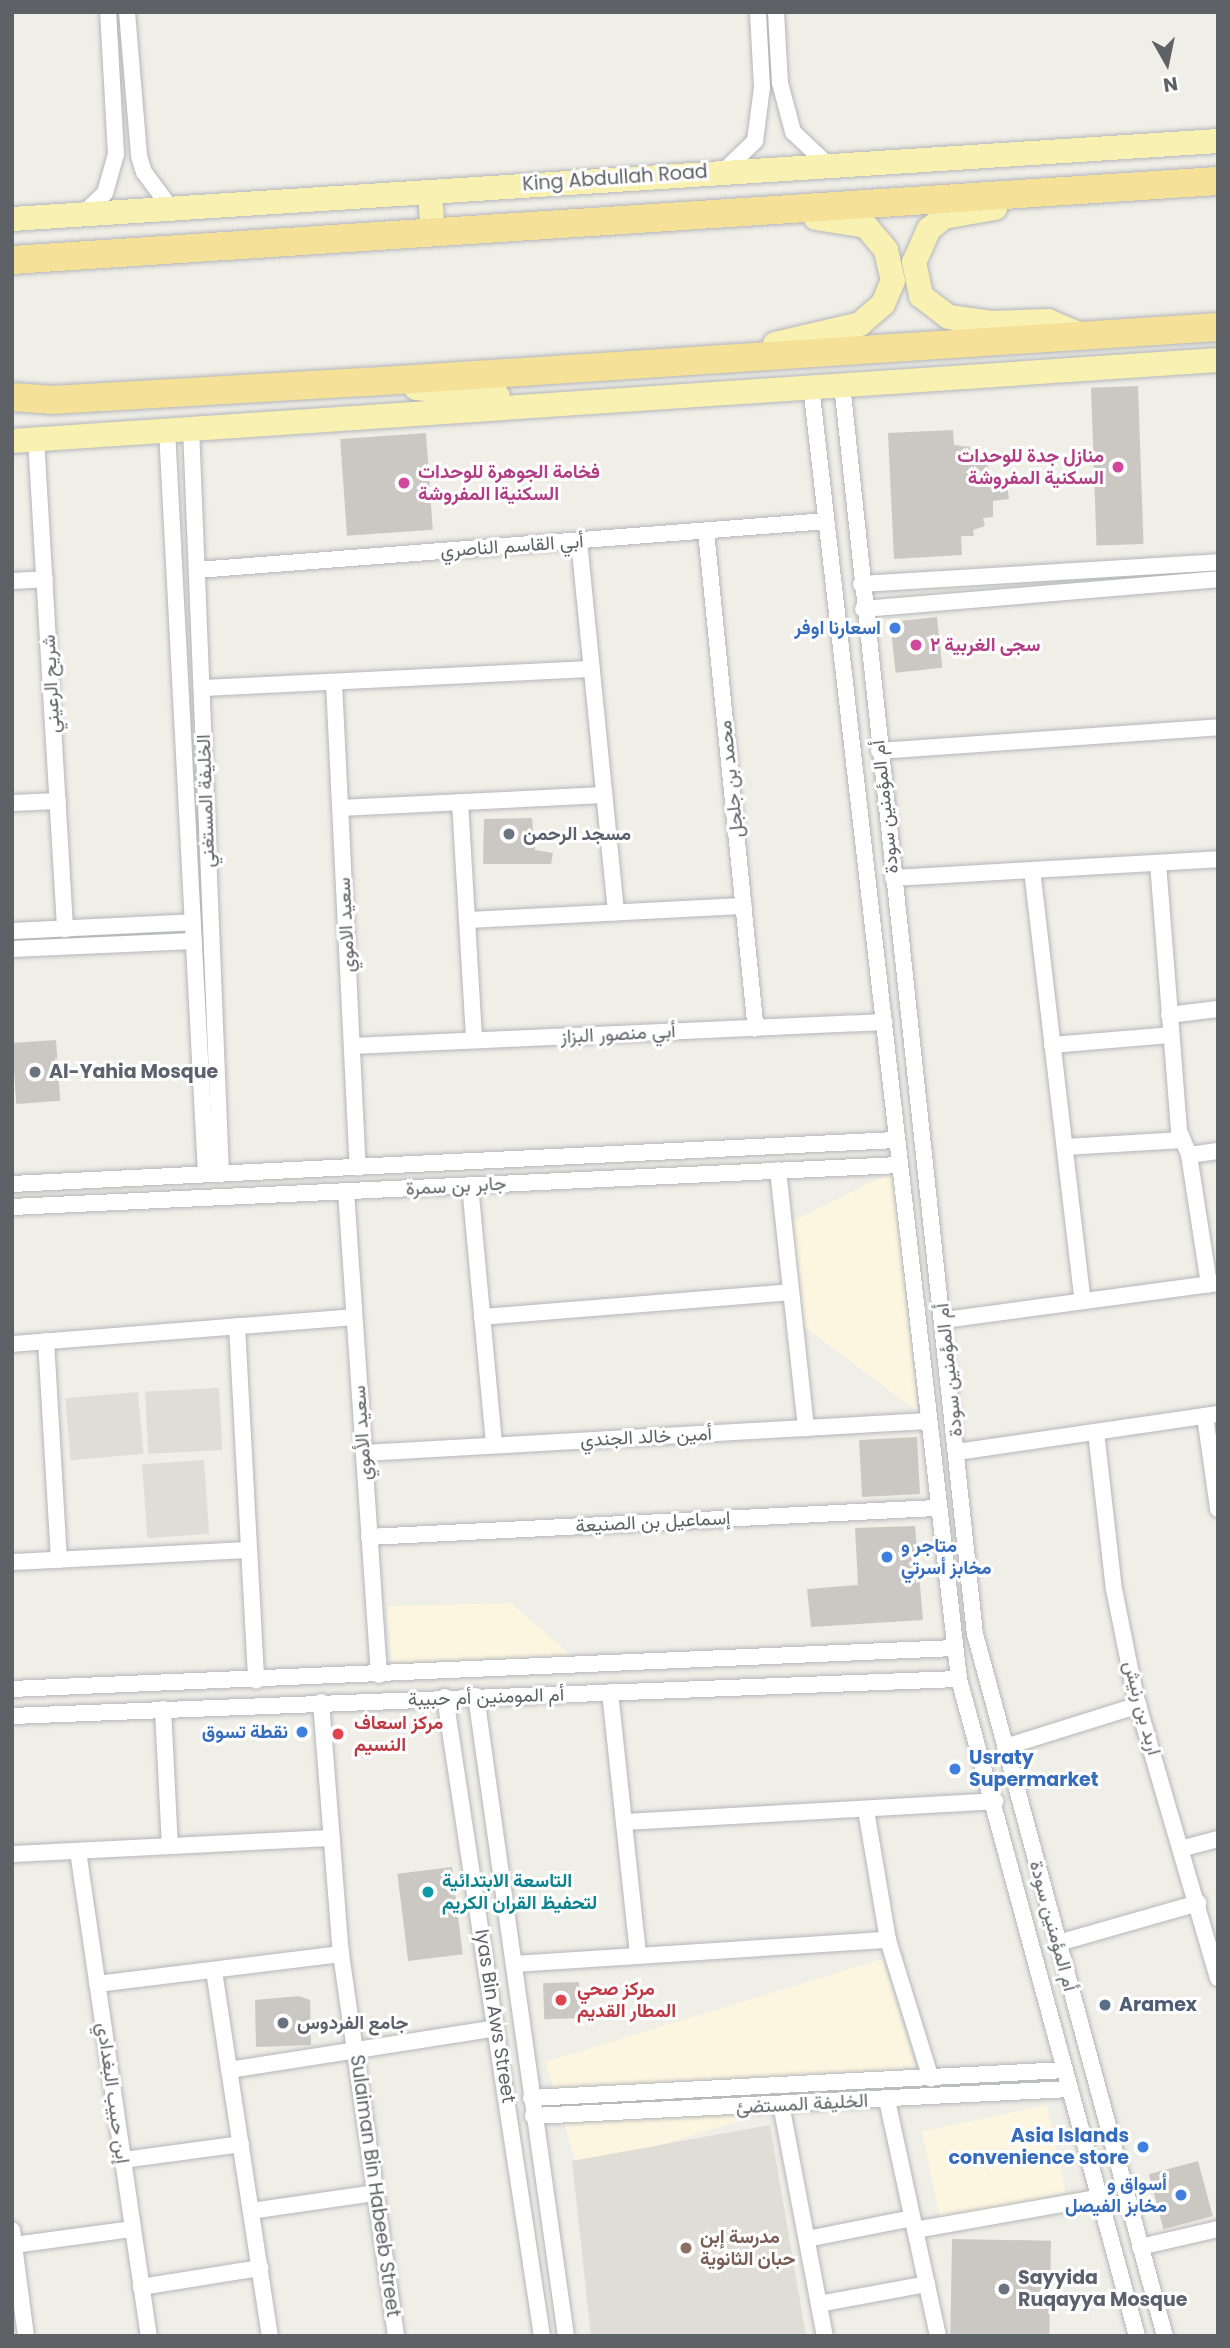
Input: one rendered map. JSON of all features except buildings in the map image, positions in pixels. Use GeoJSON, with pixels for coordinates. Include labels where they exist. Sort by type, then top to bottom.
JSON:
{"type":"FeatureCollection","features":[{"type":"Feature","properties":{"kind":"highway"},"geometry":{"type":"LineString","coordinates":[[12,260],[1218,181]]}},
{"type":"Feature","properties":{"kind":"highway"},"geometry":{"type":"LineString","coordinates":[[12,398],[51,400],[367,382],[1076,333],[1218,327]]}},
{"type":"Feature","properties":{"kind":"main road","name":"King Abdullah Road"},"geometry":{"type":"LineString","coordinates":[[12,219],[430,193],[725,170],[1218,141]]}},
{"type":"Feature","properties":{"kind":"main road"},"geometry":{"type":"LineString","coordinates":[[1182,143],[1218,155]]}},
{"type":"Feature","properties":{"kind":"main road"},"geometry":{"type":"LineString","coordinates":[[1076,333],[1048,321],[992,323],[949,317],[921,296],[914,262],[924,237],[944,217],[1044,202],[1078,190]]}},
{"type":"Feature","properties":{"kind":"main road"},"geometry":{"type":"LineString","coordinates":[[430,193],[433,232]]}},
{"type":"Feature","properties":{"kind":"main road"},"geometry":{"type":"LineString","coordinates":[[732,213],[749,220],[851,219],[879,237],[892,266],[893,281],[883,304],[860,324],[745,355]]}},
{"type":"Feature","properties":{"kind":"main road"},"geometry":{"type":"LineString","coordinates":[[24,440],[1218,360]]}},
{"type":"Feature","properties":{"kind":"main road"},"geometry":{"type":"LineString","coordinates":[[367,382],[563,404]]}},
{"type":"Feature","properties":{"kind":"street"},"geometry":{"type":"LineString","coordinates":[[83,214],[105,193],[116,154],[108,12]]}},
{"type":"Feature","properties":{"kind":"street"},"geometry":{"type":"LineString","coordinates":[[127,12],[139,156],[144,172],[172,210]]}},
{"type":"Feature","properties":{"kind":"street"},"geometry":{"type":"LineString","coordinates":[[725,170],[755,141],[762,87],[758,12]]}},
{"type":"Feature","properties":{"kind":"street"},"geometry":{"type":"LineString","coordinates":[[776,12],[780,83],[793,132],[827,164]]}},
{"type":"Feature","properties":{"kind":"street","name":"أم المؤمنين سودة"},"geometry":{"type":"LineString","coordinates":[[842,384],[863,609],[944,1320],[975,1634],[1165,2336]]}},
{"type":"Feature","properties":{"kind":"street","name":"أم المؤمنين سودة"},"geometry":{"type":"LineString","coordinates":[[811,386],[884,1022],[936,1508],[960,1679],[995,1801],[1097,2198],[1137,2336]]}},
{"type":"Feature","properties":{"kind":"street","name":"الخليفة المستغني"},"geometry":{"type":"LineString","coordinates":[[179,429],[197,570],[214,1174]]}},
{"type":"Feature","properties":{"kind":"street","name":"الخليفة المستغني"},"geometry":{"type":"LineString","coordinates":[[179,429],[193,922],[214,1174]]}},
{"type":"Feature","properties":{"kind":"street","name":"شريح الرعيني"},"geometry":{"type":"LineString","coordinates":[[24,440],[45,579],[65,929]]}},
{"type":"Feature","properties":{"kind":"street","name":"أبي القاسم الناصري"},"geometry":{"type":"LineString","coordinates":[[197,570],[826,521]]}},
{"type":"Feature","properties":{"kind":"street","name":"محمد بن جلجل"},"geometry":{"type":"LineString","coordinates":[[706,531],[756,1028]]}},
{"type":"Feature","properties":{"kind":"street"},"geometry":{"type":"LineString","coordinates":[[579,541],[616,912]]}},
{"type":"Feature","properties":{"kind":"street"},"geometry":{"type":"LineString","coordinates":[[861,584],[1218,562]]}},
{"type":"Feature","properties":{"kind":"street"},"geometry":{"type":"LineString","coordinates":[[12,581],[45,579]]}},
{"type":"Feature","properties":{"kind":"street"},"geometry":{"type":"LineString","coordinates":[[863,609],[1218,579]]}},
{"type":"Feature","properties":{"kind":"street"},"geometry":{"type":"LineString","coordinates":[[202,688],[592,669]]}},
{"type":"Feature","properties":{"kind":"street","name":"سعيد الاموي"},"geometry":{"type":"LineString","coordinates":[[334,683],[358,1167]]}},
{"type":"Feature","properties":{"kind":"street"},"geometry":{"type":"LineString","coordinates":[[879,751],[1218,727]]}},
{"type":"Feature","properties":{"kind":"street"},"geometry":{"type":"LineString","coordinates":[[340,808],[604,795]]}},
{"type":"Feature","properties":{"kind":"street"},"geometry":{"type":"LineString","coordinates":[[12,803],[58,801]]}},
{"type":"Feature","properties":{"kind":"street"},"geometry":{"type":"LineString","coordinates":[[460,802],[474,1040]]}},
{"type":"Feature","properties":{"kind":"street"},"geometry":{"type":"LineString","coordinates":[[893,878],[1218,859]]}},
{"type":"Feature","properties":{"kind":"street"},"geometry":{"type":"LineString","coordinates":[[944,1320],[1213,1283],[1186,1147],[1170,1035],[1158,863]]}},
{"type":"Feature","properties":{"kind":"street"},"geometry":{"type":"LineString","coordinates":[[1032,870],[1083,1301]]}},
{"type":"Feature","properties":{"kind":"street"},"geometry":{"type":"LineString","coordinates":[[467,920],[744,906]]}},
{"type":"Feature","properties":{"kind":"street"},"geometry":{"type":"LineString","coordinates":[[12,931],[193,922]]}},
{"type":"Feature","properties":{"kind":"street"},"geometry":{"type":"LineString","coordinates":[[12,949],[194,941]]}},
{"type":"Feature","properties":{"kind":"street"},"geometry":{"type":"LineString","coordinates":[[1169,1015],[1218,1009]]}},
{"type":"Feature","properties":{"kind":"street","name":"أبي منصور البزاز"},"geometry":{"type":"LineString","coordinates":[[352,1046],[884,1022]]}},
{"type":"Feature","properties":{"kind":"street"},"geometry":{"type":"LineString","coordinates":[[1052,1045],[1170,1035]]}},
{"type":"Feature","properties":{"kind":"street","name":"جابر بن سمرة"},"geometry":{"type":"LineString","coordinates":[[12,1184],[896,1140]]}},
{"type":"Feature","properties":{"kind":"street"},"geometry":{"type":"LineString","coordinates":[[1065,1147],[1186,1147],[1218,1151]]}},
{"type":"Feature","properties":{"kind":"street","name":"جابر بن سمرة"},"geometry":{"type":"LineString","coordinates":[[12,1207],[899,1164]]}},
{"type":"Feature","properties":{"kind":"street"},"geometry":{"type":"LineString","coordinates":[[778,1170],[806,1428]]}},
{"type":"Feature","properties":{"kind":"street"},"geometry":{"type":"LineString","coordinates":[[470,1185],[495,1445]]}},
{"type":"Feature","properties":{"kind":"street","name":"سعيد الأموي"},"geometry":{"type":"LineString","coordinates":[[346,1191],[379,1675]]}},
{"type":"Feature","properties":{"kind":"street"},"geometry":{"type":"LineString","coordinates":[[482,1317],[791,1292]]}},
{"type":"Feature","properties":{"kind":"street"},"geometry":{"type":"LineString","coordinates":[[12,1344],[354,1317]]}},
{"type":"Feature","properties":{"kind":"street"},"geometry":{"type":"LineString","coordinates":[[237,1326],[256,1680]]}},
{"type":"Feature","properties":{"kind":"street"},"geometry":{"type":"LineString","coordinates":[[46,1341],[58,1560]]}},
{"type":"Feature","properties":{"kind":"street"},"geometry":{"type":"LineString","coordinates":[[957,1451],[1211,1415],[1218,1509]]}},
{"type":"Feature","properties":{"kind":"street","name":"أمين خالد الجندي"},"geometry":{"type":"LineString","coordinates":[[363,1453],[928,1421]]}},
{"type":"Feature","properties":{"kind":"street","name":"اربد بن رنيش"},"geometry":{"type":"LineString","coordinates":[[1096,1432],[1114,1589],[1139,1705],[1184,1848],[1217,1976]]}},
{"type":"Feature","properties":{"kind":"street","name":"إسماعيل بن الصنيعة"},"geometry":{"type":"LineString","coordinates":[[369,1537],[936,1508]]}},
{"type":"Feature","properties":{"kind":"street"},"geometry":{"type":"LineString","coordinates":[[12,1562],[249,1550]]}},
{"type":"Feature","properties":{"kind":"street","name":"أم المومنين أم حبيبة"},"geometry":{"type":"LineString","coordinates":[[12,1689],[955,1648]]}},
{"type":"Feature","properties":{"kind":"street","name":"أم المومنين أم حبيبة"},"geometry":{"type":"LineString","coordinates":[[12,1716],[960,1679]]}},
{"type":"Feature","properties":{"kind":"street"},"geometry":{"type":"LineString","coordinates":[[610,1692],[638,1956]]}},
{"type":"Feature","properties":{"kind":"street","name":"Iyas Bin Aws Street"},"geometry":{"type":"LineString","coordinates":[[476,1696],[566,2336]]}},
{"type":"Feature","properties":{"kind":"street","name":"Iyas Bin Aws Street"},"geometry":{"type":"LineString","coordinates":[[445,1697],[542,2336]]}},
{"type":"Feature","properties":{"kind":"street","name":"Sulaiman Bin Habeeb Street"},"geometry":{"type":"LineString","coordinates":[[321,1702],[341,1954],[396,2336]]}},
{"type":"Feature","properties":{"kind":"street"},"geometry":{"type":"LineString","coordinates":[[1004,1747],[1139,1705]]}},
{"type":"Feature","properties":{"kind":"street"},"geometry":{"type":"LineString","coordinates":[[163,1709],[170,1846]]}},
{"type":"Feature","properties":{"kind":"street"},"geometry":{"type":"LineString","coordinates":[[624,1822],[866,1811],[995,1801]]}},
{"type":"Feature","properties":{"kind":"street"},"geometry":{"type":"LineString","coordinates":[[866,1811],[888,1940],[931,2079]]}},
{"type":"Feature","properties":{"kind":"street"},"geometry":{"type":"LineString","coordinates":[[12,1854],[332,1838]]}},
{"type":"Feature","properties":{"kind":"street"},"geometry":{"type":"LineString","coordinates":[[1184,1848],[1218,1839]]}},
{"type":"Feature","properties":{"kind":"street","name":"إبن حبيب البغدادي"},"geometry":{"type":"LineString","coordinates":[[78,1851],[149,2336]]}},
{"type":"Feature","properties":{"kind":"street"},"geometry":{"type":"LineString","coordinates":[[1058,1943],[1198,1903]]}},
{"type":"Feature","properties":{"kind":"street"},"geometry":{"type":"LineString","coordinates":[[514,1964],[888,1940]]}},
{"type":"Feature","properties":{"kind":"street"},"geometry":{"type":"LineString","coordinates":[[97,1984],[341,1954]]}},
{"type":"Feature","properties":{"kind":"street"},"geometry":{"type":"LineString","coordinates":[[214,1971],[270,2336]]}},
{"type":"Feature","properties":{"kind":"street"},"geometry":{"type":"LineString","coordinates":[[229,2070],[496,2028]]}},
{"type":"Feature","properties":{"kind":"street","name":"الخليفة المستضئ"},"geometry":{"type":"LineString","coordinates":[[531,2098],[1065,2070]]}},
{"type":"Feature","properties":{"kind":"street","name":"الخليفة المستضئ"},"geometry":{"type":"LineString","coordinates":[[533,2116],[1070,2089]]}},
{"type":"Feature","properties":{"kind":"street"},"geometry":{"type":"LineString","coordinates":[[887,2100],[938,2336]]}},
{"type":"Feature","properties":{"kind":"street"},"geometry":{"type":"LineString","coordinates":[[781,2104],[825,2336]]}},
{"type":"Feature","properties":{"kind":"street"},"geometry":{"type":"LineString","coordinates":[[123,2160],[241,2144]]}},
{"type":"Feature","properties":{"kind":"street"},"geometry":{"type":"LineString","coordinates":[[251,2211],[376,2193]]}},
{"type":"Feature","properties":{"kind":"street"},"geometry":{"type":"LineString","coordinates":[[807,2239],[1097,2198]]}},
{"type":"Feature","properties":{"kind":"street"},"geometry":{"type":"LineString","coordinates":[[26,2336],[13,2238],[133,2229]]}},
{"type":"Feature","properties":{"kind":"street"},"geometry":{"type":"LineString","coordinates":[[1140,2247],[1218,2229]]}},
{"type":"Feature","properties":{"kind":"street"},"geometry":{"type":"LineString","coordinates":[[141,2287],[260,2268]]}},
{"type":"Feature","properties":{"kind":"street"},"geometry":{"type":"LineString","coordinates":[[820,2304],[927,2284]]}},
{"type":"Feature","properties":{"kind":"shaded area"},"geometry":{"type":"Polygon","coordinates":[[[894,1171],[918,1412],[803,1326],[791,1222],[894,1171]]]}},
{"type":"Feature","properties":{"kind":"shaded area"},"geometry":{"type":"Polygon","coordinates":[[[219,1388],[222,1450],[148,1454],[145,1392],[219,1388]]]}},
{"type":"Feature","properties":{"kind":"shaded area"},"geometry":{"type":"Polygon","coordinates":[[[138,1392],[143,1454],[71,1460],[65,1398],[138,1392]]]}},
{"type":"Feature","properties":{"kind":"shaded area"},"geometry":{"type":"Polygon","coordinates":[[[204,1460],[209,1534],[147,1538],[142,1464],[204,1460]]]}},
{"type":"Feature","properties":{"kind":"shaded area"},"geometry":{"type":"Polygon","coordinates":[[[511,1603],[572,1656],[392,1664],[387,1606],[511,1603]]]}},
{"type":"Feature","properties":{"kind":"shaded area"},"geometry":{"type":"Polygon","coordinates":[[[882,1959],[915,2067],[578,2170],[545,2062],[882,1959]]]}},
{"type":"Feature","properties":{"kind":"shaded area"},"geometry":{"type":"Polygon","coordinates":[[[1047,2105],[1066,2193],[941,2220],[922,2132],[1047,2105]]]}},
{"type":"Feature","properties":{"kind":"shaded area","name":"مدرسة إبن حبان الثانوية"},"geometry":{"type":"Polygon","coordinates":[[[770,2125],[806,2336],[591,2336],[572,2161],[770,2125]]]}},
{"type":"Feature","properties":{"kind":"place","name":"منازل جدة للوحدات السكنية المفروشة"},"geometry":{"type":"Point","coordinates":[1118,467]}},
{"type":"Feature","properties":{"kind":"place","name":"فخامة الجوهرة للوحدات السكنيةا المفروشة"},"geometry":{"type":"Point","coordinates":[404,483]}},
{"type":"Feature","properties":{"kind":"place","name":"اسعارنا اوفر"},"geometry":{"type":"Point","coordinates":[895,628]}},
{"type":"Feature","properties":{"kind":"place","name":"سجى الغربية ٢"},"geometry":{"type":"Point","coordinates":[916,645]}},
{"type":"Feature","properties":{"kind":"place","name":"مسجد الرحمن"},"geometry":{"type":"Point","coordinates":[509,834]}},
{"type":"Feature","properties":{"kind":"place","name":"Al-Yahia Mosque"},"geometry":{"type":"Point","coordinates":[35,1072]}},
{"type":"Feature","properties":{"kind":"place","name":"متاجر و مخابز أسرتي"},"geometry":{"type":"Point","coordinates":[887,1557]}},
{"type":"Feature","properties":{"kind":"place","name":"نقطة تسوق"},"geometry":{"type":"Point","coordinates":[302,1732]}},
{"type":"Feature","properties":{"kind":"place","name":"مركز اسعاف النسيم"},"geometry":{"type":"Point","coordinates":[338,1734]}},
{"type":"Feature","properties":{"kind":"place","name":"Usraty Supermarket"},"geometry":{"type":"Point","coordinates":[955,1769]}},
{"type":"Feature","properties":{"kind":"place","name":"التاسعة الابتدائية لتحفيظ القران الكريم"},"geometry":{"type":"Point","coordinates":[428,1892]}},
{"type":"Feature","properties":{"kind":"place","name":"مركز صحي المطار القديم"},"geometry":{"type":"Point","coordinates":[561,2000]}},
{"type":"Feature","properties":{"kind":"place","name":"Aramex"},"geometry":{"type":"Point","coordinates":[1105,2005]}},
{"type":"Feature","properties":{"kind":"place","name":"جامع الفردوس"},"geometry":{"type":"Point","coordinates":[283,2023]}},
{"type":"Feature","properties":{"kind":"place","name":"Asia Islands convenience store"},"geometry":{"type":"Point","coordinates":[1143,2147]}},
{"type":"Feature","properties":{"kind":"place","name":"أسواق و مخابز الفيصل"},"geometry":{"type":"Point","coordinates":[1181,2195]}},
{"type":"Feature","properties":{"kind":"place","name":"مدرسة إبن حبان الثانوية"},"geometry":{"type":"Point","coordinates":[686,2248]}},
{"type":"Feature","properties":{"kind":"place","name":"Sayyida Ruqayya Mosque"},"geometry":{"type":"Point","coordinates":[1004,2289]}}]}
